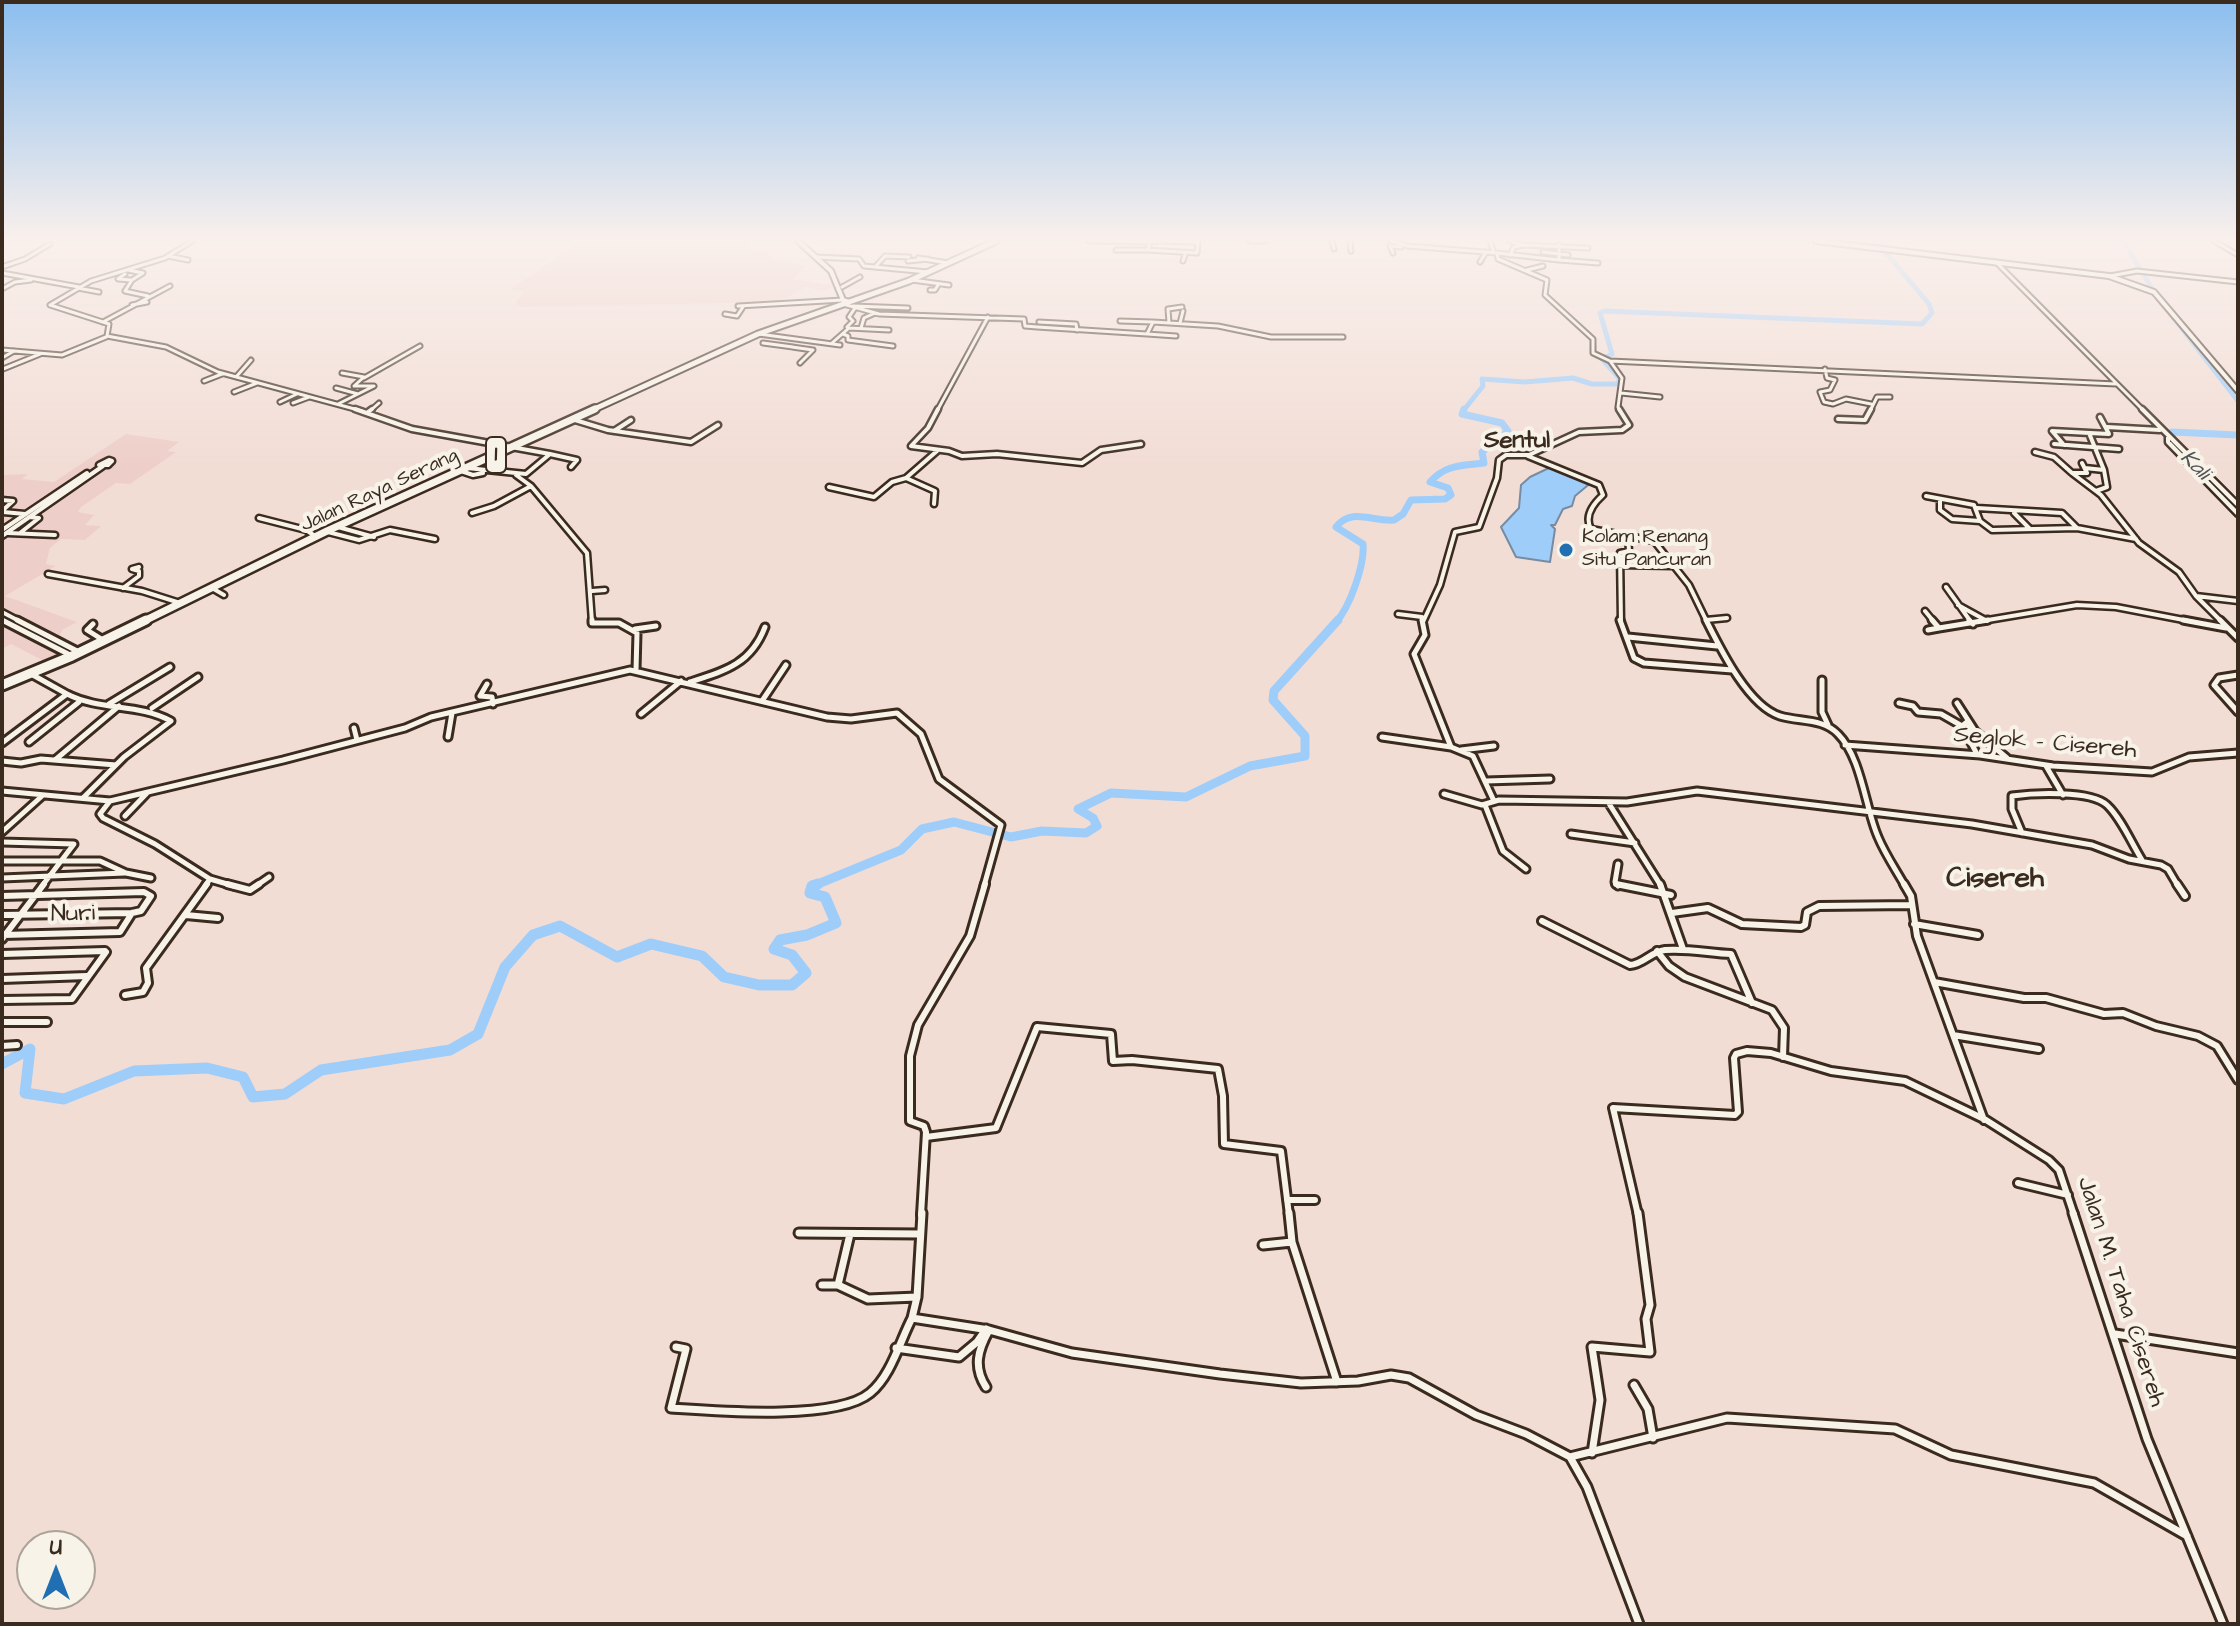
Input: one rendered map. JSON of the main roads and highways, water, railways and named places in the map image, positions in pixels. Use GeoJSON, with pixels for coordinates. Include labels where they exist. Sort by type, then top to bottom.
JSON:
{"type":"FeatureCollection","features":[{"type":"Feature","properties":{"kind":"highway","name":"Jalan Raya Serang"},"geometry":{"type":"LineString","coordinates":[[2,685],[104,641],[327,531],[758,334],[809,317]]}},
{"type":"Feature","properties":{"kind":"water"},"geometry":{"type":"Polygon","coordinates":[[[1551,467],[1593,481],[1575,496],[1572,506],[1563,509],[1555,525],[1551,525],[1555,529],[1550,562],[1516,557],[1501,527],[1519,508],[1521,485],[1551,467]]]}},
{"type":"Feature","properties":{"kind":"waterway"},"geometry":{"type":"LineString","coordinates":[[1463,410],[1483,386],[1482,379],[1525,382],[1573,378],[1592,384],[1617,384],[1620,379],[1602,359],[1612,354],[1601,317]]}},
{"type":"Feature","properties":{"kind":"waterway"},"geometry":{"type":"LineString","coordinates":[[1748,317],[1922,324],[1928,317]]}},
{"type":"Feature","properties":{"kind":"waterway","name":"Kali"},"geometry":{"type":"LineString","coordinates":[[2173,317],[2238,401]]}},
{"type":"Feature","properties":{"kind":"waterway"},"geometry":{"type":"LineString","coordinates":[[1336,622],[1356,585],[1363,552],[1363,544],[1336,527],[1342,521],[1356,517],[1394,520],[1403,514],[1411,500],[1445,499],[1451,495],[1448,488],[1430,482],[1448,469],[1484,463],[1482,452],[1508,431],[1502,423],[1462,414],[1463,410]]}},
{"type":"Feature","properties":{"kind":"waterway","name":"Kali"},"geometry":{"type":"LineString","coordinates":[[2173,445],[2172,432],[2238,435]]}},
{"type":"Feature","properties":{"kind":"waterway","name":"Kali"},"geometry":{"type":"LineString","coordinates":[[2184,456],[2238,510]]}},
{"type":"Feature","properties":{"kind":"waterway"},"geometry":{"type":"LineString","coordinates":[[817,884],[901,850],[922,829],[954,822],[1011,837],[1042,831],[1086,833],[1097,826],[1093,818],[1078,809],[1111,793],[1186,797],[1250,766],[1305,756],[1305,736],[1273,700],[1274,691],[1338,620]]}},
{"type":"Feature","properties":{"kind":"waterway"},"geometry":{"type":"LineString","coordinates":[[2,1064],[30,1049],[25,1093],[64,1099],[134,1071],[207,1068],[243,1077],[253,1097],[285,1094],[321,1070],[450,1050],[478,1034],[505,967],[533,935],[560,926],[617,957],[651,944],[702,956],[724,977],[759,985],[792,985],[806,973],[792,955],[774,949],[780,940],[807,935],[836,923],[825,897],[810,893],[812,886],[817,884]]}},
{"type":"Feature","properties":{"kind":"waterway"},"geometry":{"type":"LineString","coordinates":[[813,886],[817,884]]}},
{"type":"Feature","properties":{"kind":"place","name":"Kolam Renang Situ Pancuran"},"geometry":{"type":"Point","coordinates":[1566,550]}},
{"type":"Feature","properties":{"kind":"district","name":"Sentul"},"geometry":{"type":"Point","coordinates":[1517,442]}},
{"type":"Feature","properties":{"kind":"district","name":"Cisereh"},"geometry":{"type":"Point","coordinates":[1995,880]}}]}
